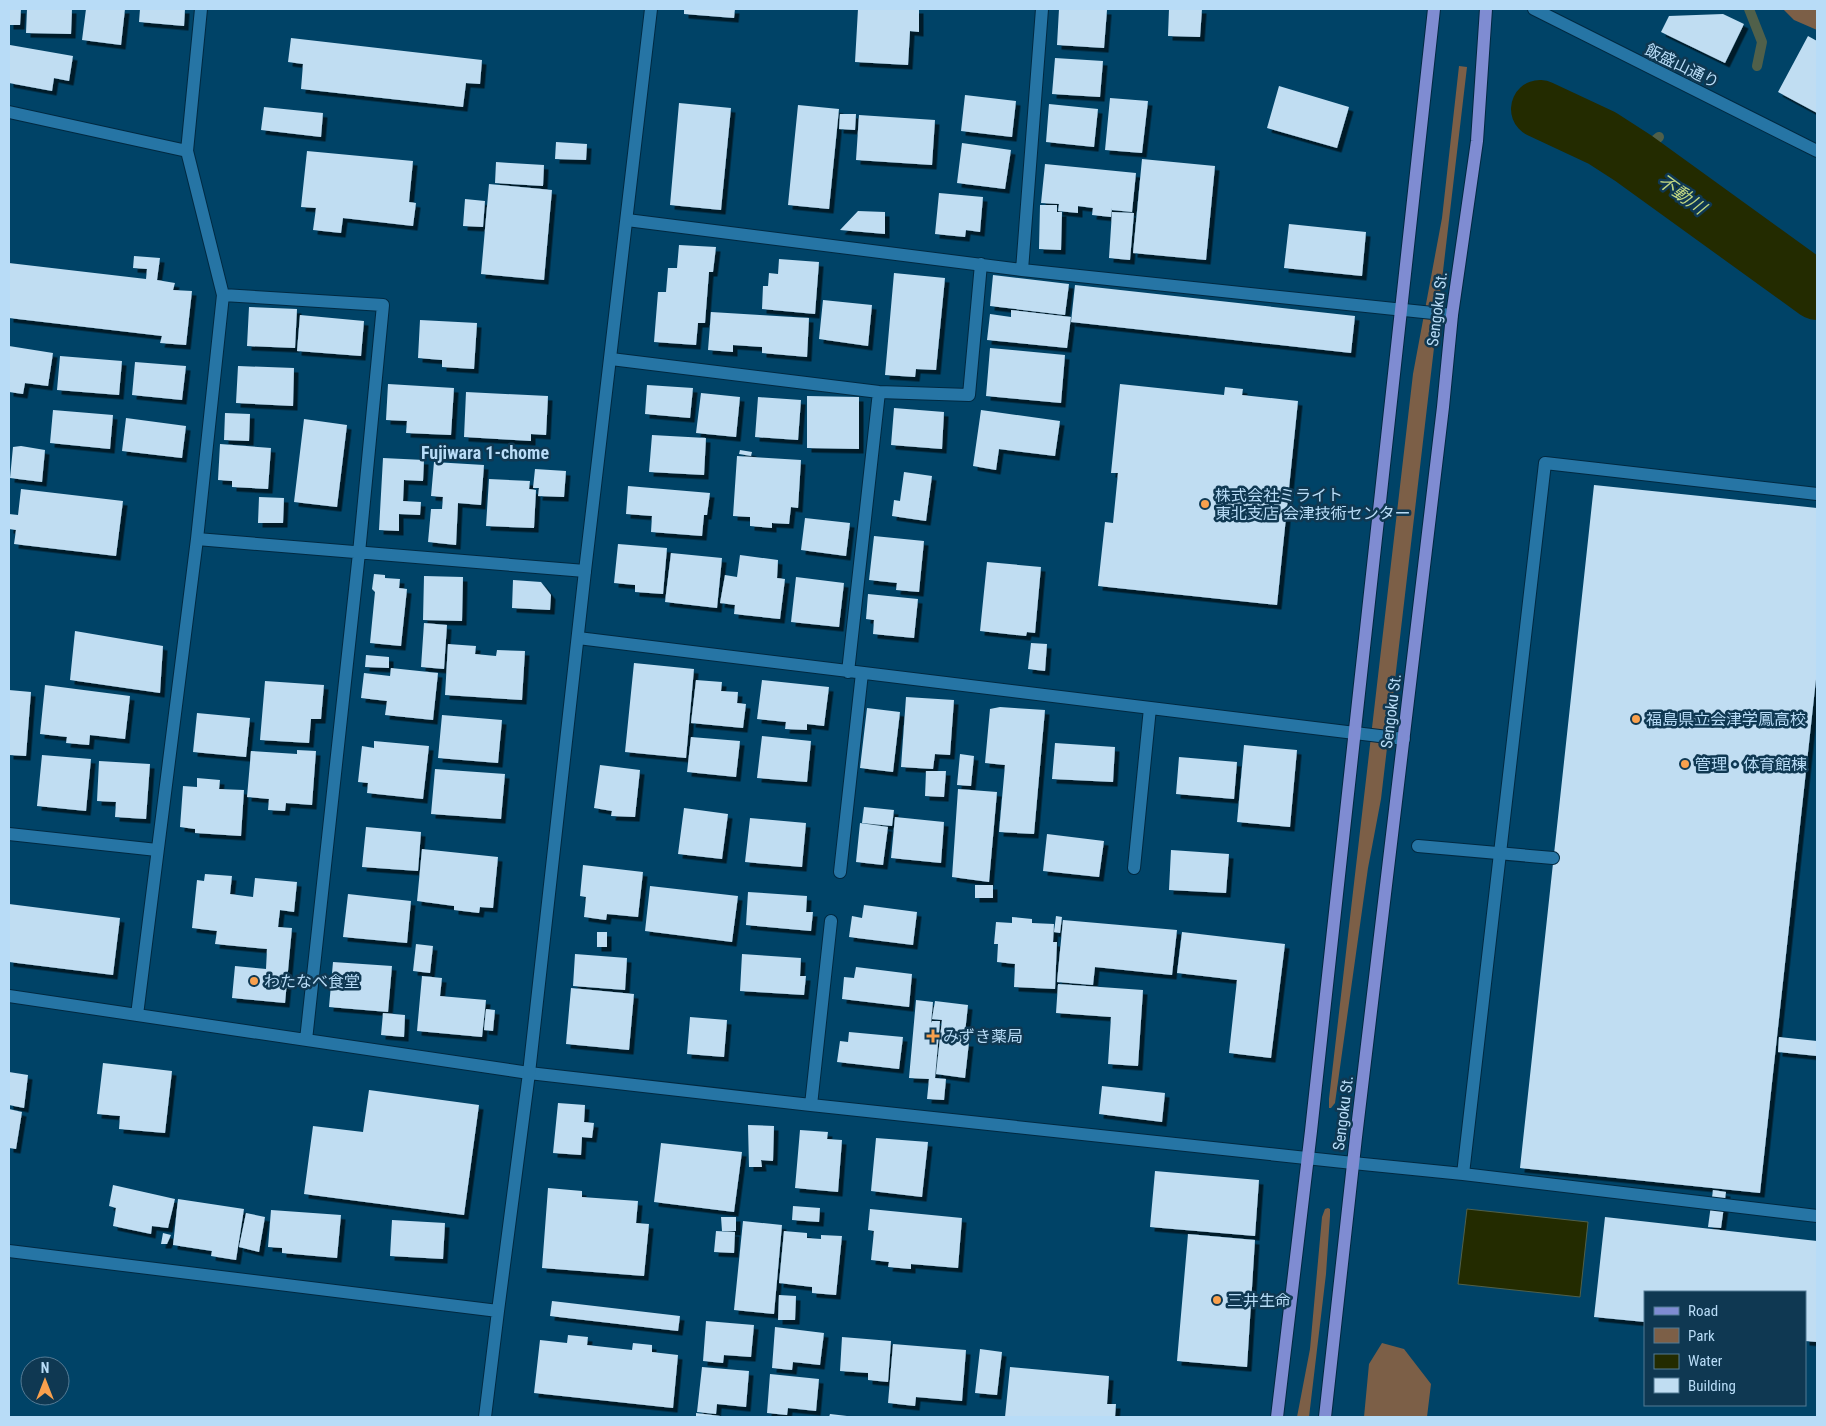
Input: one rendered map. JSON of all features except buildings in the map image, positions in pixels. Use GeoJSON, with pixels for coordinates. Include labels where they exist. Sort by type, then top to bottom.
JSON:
{"type":"FeatureCollection","features":[{"type":"Feature","properties":{"kind":"main road","name":"Sengoku St."},"geometry":{"type":"LineString","coordinates":[[1277,1417],[1308,1158],[1434,9]]}},
{"type":"Feature","properties":{"kind":"main road","name":"Sengoku St."},"geometry":{"type":"LineString","coordinates":[[1325,1417],[1452,315],[1476,141],[1486,9]]}},
{"type":"Feature","properties":{"kind":"street"},"geometry":{"type":"LineString","coordinates":[[137,1016],[198,539],[223,295],[187,151],[201,9]]}},
{"type":"Feature","properties":{"kind":"street"},"geometry":{"type":"LineString","coordinates":[[486,1417],[529,1073],[585,571],[651,9]]}},
{"type":"Feature","properties":{"kind":"street"},"geometry":{"type":"LineString","coordinates":[[1022,270],[1042,9]]}},
{"type":"Feature","properties":{"kind":"street","name":"飯盛山通り"},"geometry":{"type":"LineString","coordinates":[[1534,9],[1817,151]]}},
{"type":"Feature","properties":{"kind":"street"},"geometry":{"type":"LineString","coordinates":[[9,112],[187,151]]}},
{"type":"Feature","properties":{"kind":"street"},"geometry":{"type":"LineString","coordinates":[[627,220],[1022,270],[1452,315]]}},
{"type":"Feature","properties":{"kind":"street"},"geometry":{"type":"LineString","coordinates":[[611,359],[880,392],[969,394],[982,264]]}},
{"type":"Feature","properties":{"kind":"street"},"geometry":{"type":"LineString","coordinates":[[223,295],[383,305],[359,553],[306,1040]]}},
{"type":"Feature","properties":{"kind":"street"},"geometry":{"type":"LineString","coordinates":[[848,672],[880,392]]}},
{"type":"Feature","properties":{"kind":"street"},"geometry":{"type":"LineString","coordinates":[[1463,1174],[1545,463],[1817,494]]}},
{"type":"Feature","properties":{"kind":"street"},"geometry":{"type":"LineString","coordinates":[[198,539],[585,571]]}},
{"type":"Feature","properties":{"kind":"street"},"geometry":{"type":"LineString","coordinates":[[578,638],[1404,739]]}},
{"type":"Feature","properties":{"kind":"street"},"geometry":{"type":"LineString","coordinates":[[840,872],[862,673]]}},
{"type":"Feature","properties":{"kind":"street"},"geometry":{"type":"LineString","coordinates":[[1134,868],[1150,708]]}},
{"type":"Feature","properties":{"kind":"street"},"geometry":{"type":"LineString","coordinates":[[9,834],[157,850]]}},
{"type":"Feature","properties":{"kind":"street"},"geometry":{"type":"LineString","coordinates":[[1418,846],[1553,858]]}},
{"type":"Feature","properties":{"kind":"street"},"geometry":{"type":"LineString","coordinates":[[811,1105],[831,921]]}},
{"type":"Feature","properties":{"kind":"street"},"geometry":{"type":"LineString","coordinates":[[9,996],[529,1073],[1463,1174],[1817,1216]]}},
{"type":"Feature","properties":{"kind":"street"},"geometry":{"type":"LineString","coordinates":[[9,1251],[498,1311]]}},
{"type":"Feature","properties":{"kind":"green space"},"geometry":{"type":"Polygon","coordinates":[[[1783,9],[1817,9],[1817,30],[1794,20],[1783,9]]]}},
{"type":"Feature","properties":{"kind":"green space"},"geometry":{"type":"Polygon","coordinates":[[[1459,66],[1467,67],[1381,799],[1368,868],[1335,1103],[1329,1108],[1413,374],[1442,218],[1459,66]]]}},
{"type":"Feature","properties":{"kind":"green space"},"geometry":{"type":"Polygon","coordinates":[[[1325,1209],[1330,1209],[1330,1216],[1326,1274],[1309,1417],[1297,1417],[1310,1349],[1322,1217],[1325,1209]]]}},
{"type":"Feature","properties":{"kind":"green space"},"geometry":{"type":"Polygon","coordinates":[[[1382,1343],[1404,1349],[1431,1384],[1427,1417],[1364,1417],[1369,1364],[1382,1343]]]}},
{"type":"Feature","properties":{"kind":"water"},"geometry":{"type":"Polygon","coordinates":[[[1467,1209],[1588,1222],[1580,1297],[1458,1284],[1467,1209]]]}},
{"type":"Feature","properties":{"kind":"waterway"},"geometry":{"type":"LineString","coordinates":[[1749,9],[1762,42],[1757,66]]}},
{"type":"Feature","properties":{"kind":"waterway","name":"不動川"},"geometry":{"type":"LineString","coordinates":[[1540,109],[1602,138],[1633,158],[1817,291]]}},
{"type":"Feature","properties":{"kind":"waterway"},"geometry":{"type":"LineString","coordinates":[[1633,158],[1659,137]]}},
{"type":"Feature","properties":{"kind":"place","name":"株式会社ミライト 東北支店 会津技術センター"},"geometry":{"type":"Point","coordinates":[1205,504]}},
{"type":"Feature","properties":{"kind":"place","name":"福島県立会津学鳳高校"},"geometry":{"type":"Point","coordinates":[1636,719]}},
{"type":"Feature","properties":{"kind":"place","name":"管理・体育館棟"},"geometry":{"type":"Point","coordinates":[1685,764]}},
{"type":"Feature","properties":{"kind":"place","name":"わたなべ食堂"},"geometry":{"type":"Point","coordinates":[254,981]}},
{"type":"Feature","properties":{"kind":"place","name":"みずき薬局"},"geometry":{"type":"Point","coordinates":[933,1036]}},
{"type":"Feature","properties":{"kind":"place","name":"三井生命"},"geometry":{"type":"Point","coordinates":[1217,1300]}},
{"type":"Feature","properties":{"kind":"district","name":"Fujiwara 1-chome"},"geometry":{"type":"Point","coordinates":[485,452]}}]}
